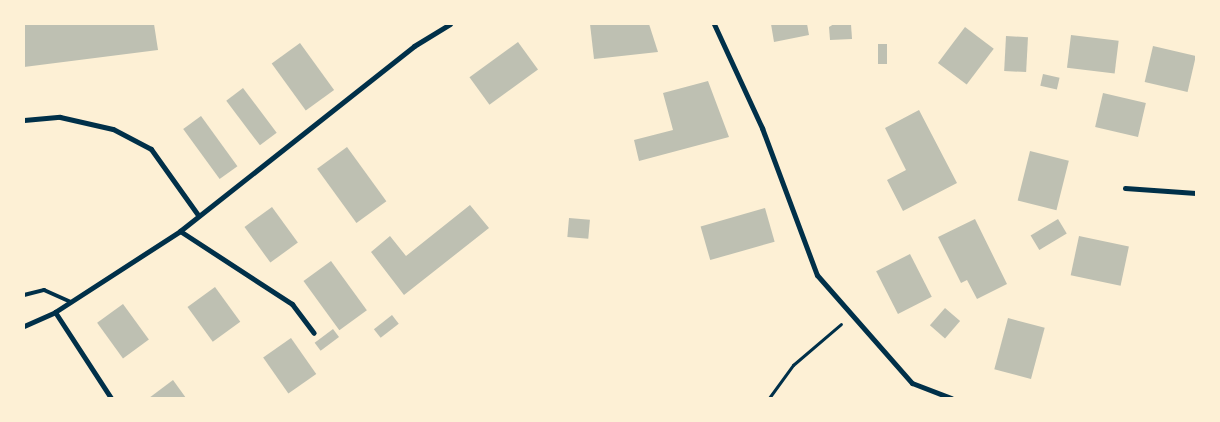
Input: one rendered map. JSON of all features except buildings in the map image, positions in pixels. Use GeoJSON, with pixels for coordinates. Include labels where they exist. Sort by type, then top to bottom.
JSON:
{"type":"FeatureCollection","features":[{"type":"Feature","properties":{"kind":"street"},"geometry":{"type":"LineString","coordinates":[[24,326],[56,312],[180,231],[414,46],[450,24]]}},
{"type":"Feature","properties":{"kind":"street"},"geometry":{"type":"LineString","coordinates":[[714,24],[762,128],[817,275],[912,383],[951,398]]}},
{"type":"Feature","properties":{"kind":"street"},"geometry":{"type":"LineString","coordinates":[[24,120],[60,117],[112,129],[151,150],[198,215]]}},
{"type":"Feature","properties":{"kind":"street"},"geometry":{"type":"LineString","coordinates":[[1125,188],[1196,193]]}},
{"type":"Feature","properties":{"kind":"street"},"geometry":{"type":"LineString","coordinates":[[180,231],[292,304],[314,333]]}},
{"type":"Feature","properties":{"kind":"street"},"geometry":{"type":"LineString","coordinates":[[56,312],[111,398]]}},
{"type":"Feature","properties":{"kind":"lane"},"geometry":{"type":"LineString","coordinates":[[24,295],[44,290],[71,302]]}},
{"type":"Feature","properties":{"kind":"path"},"geometry":{"type":"LineString","coordinates":[[769,398],[792,365],[852,315]]}}]}
